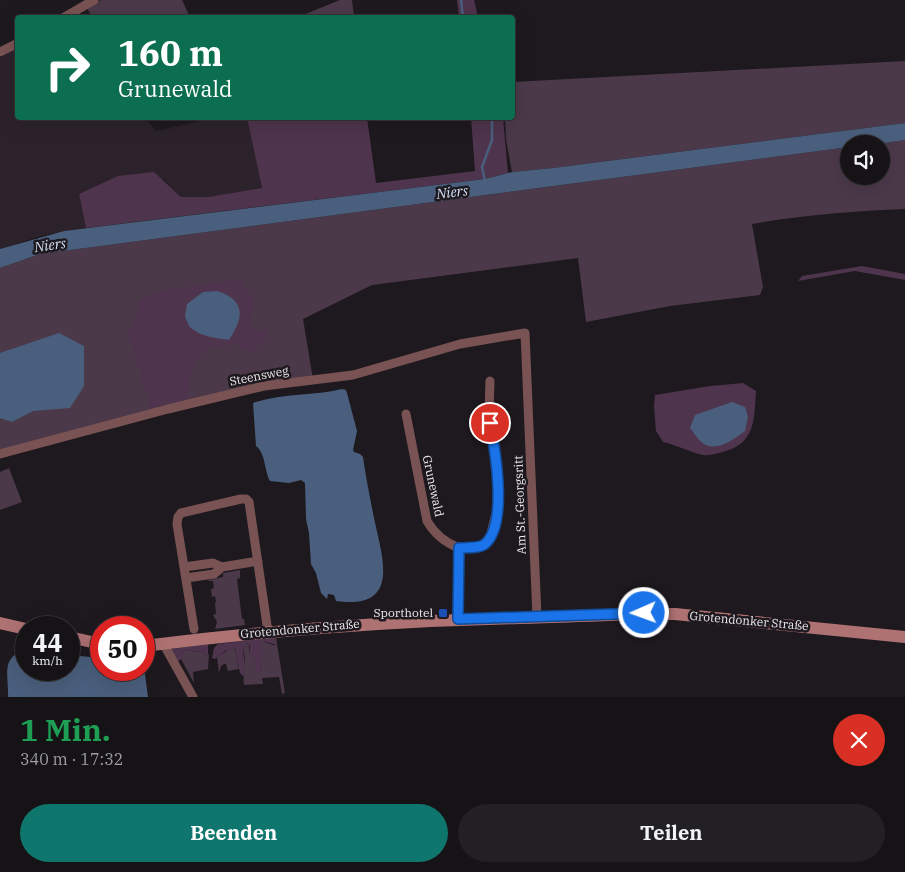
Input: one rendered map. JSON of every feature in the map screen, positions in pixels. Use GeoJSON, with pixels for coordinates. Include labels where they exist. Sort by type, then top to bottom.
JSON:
{"type":"FeatureCollection","features":[{"type":"Feature","properties":{"kind":"main road","name":"Grotendonker Straße"},"geometry":{"type":"LineString","coordinates":[[155,644],[354,624],[644,613],[675,614],[905,637]]}},
{"type":"Feature","properties":{"kind":"main road"},"geometry":{"type":"LineString","coordinates":[[0,623],[15,626]]}},
{"type":"Feature","properties":{"kind":"street"},"geometry":{"type":"LineString","coordinates":[[68,15],[94,0]]}},
{"type":"Feature","properties":{"kind":"street"},"geometry":{"type":"LineString","coordinates":[[0,52],[15,44]]}},
{"type":"Feature","properties":{"kind":"street","name":"Steensweg"},"geometry":{"type":"LineString","coordinates":[[0,454],[168,409],[264,386],[353,375],[460,344],[525,332]]}},
{"type":"Feature","properties":{"kind":"street","name":"Am St.-Georgsritt"},"geometry":{"type":"LineString","coordinates":[[525,332],[536,617]]}},
{"type":"Feature","properties":{"kind":"street"},"geometry":{"type":"LineString","coordinates":[[458,619],[459,548],[479,547],[486,543],[491,534],[497,509],[498,468],[489,413],[490,381]]}},
{"type":"Feature","properties":{"kind":"street","name":"Grunewald"},"geometry":{"type":"LineString","coordinates":[[406,414],[427,521],[431,528],[449,545],[459,548]]}},
{"type":"Feature","properties":{"kind":"street"},"geometry":{"type":"LineString","coordinates":[[194,629],[178,524],[179,515],[241,498],[249,502],[268,632]]}},
{"type":"Feature","properties":{"kind":"street"},"geometry":{"type":"LineString","coordinates":[[186,578],[214,574],[222,567],[258,561]]}},
{"type":"Feature","properties":{"kind":"street"},"geometry":{"type":"LineString","coordinates":[[184,567],[213,563],[222,567]]}},
{"type":"Feature","properties":{"kind":"street"},"geometry":{"type":"LineString","coordinates":[[163,643],[193,697]]}},
{"type":"Feature","properties":{"kind":"shaded area"},"geometry":{"type":"Polygon","coordinates":[[[101,0],[182,0],[189,15],[91,15],[87,8],[101,0]]]}},
{"type":"Feature","properties":{"kind":"shaded area"},"geometry":{"type":"Polygon","coordinates":[[[340,0],[352,0],[354,15],[303,15],[340,0]]]}},
{"type":"Feature","properties":{"kind":"shaded area"},"geometry":{"type":"Polygon","coordinates":[[[457,0],[474,0],[478,15],[459,15],[457,0]]]}},
{"type":"Feature","properties":{"kind":"shaded area"},"geometry":{"type":"Polygon","coordinates":[[[15,49],[15,120],[147,120],[156,131],[203,120],[247,120],[262,188],[208,197],[181,197],[164,180],[79,194],[86,228],[41,236],[0,249],[0,58],[15,49]]]}},
{"type":"Feature","properties":{"kind":"shaded area"},"geometry":{"type":"Polygon","coordinates":[[[905,61],[905,123],[512,172],[506,139],[505,120],[515,120],[515,82],[905,61]]]}},
{"type":"Feature","properties":{"kind":"shaded area"},"geometry":{"type":"Polygon","coordinates":[[[247,120],[367,120],[376,183],[475,171],[471,120],[503,120],[508,173],[485,179],[86,228],[79,194],[118,176],[154,172],[181,197],[208,197],[262,188],[247,120]]]}},
{"type":"Feature","properties":{"kind":"shaded area"},"geometry":{"type":"Polygon","coordinates":[[[905,140],[905,209],[828,214],[752,224],[763,287],[760,295],[670,306],[586,322],[578,258],[372,285],[303,319],[313,379],[264,386],[0,454],[0,268],[40,254],[840,148],[840,185],[890,185],[890,142],[905,140]]]}},
{"type":"Feature","properties":{"kind":"shaded area"},"geometry":{"type":"Polygon","coordinates":[[[862,266],[905,274],[905,280],[855,271],[798,281],[802,276],[862,266]]]}},
{"type":"Feature","properties":{"kind":"shaded area"},"geometry":{"type":"Polygon","coordinates":[[[242,279],[255,304],[249,320],[256,331],[268,330],[269,336],[251,354],[237,344],[211,347],[195,360],[189,381],[189,402],[152,410],[127,332],[136,320],[139,300],[170,289],[242,279]]]}},
{"type":"Feature","properties":{"kind":"shaded area"},"geometry":{"type":"Polygon","coordinates":[[[743,383],[756,391],[752,428],[743,442],[726,451],[706,455],[663,442],[656,431],[655,395],[743,383]]]}},
{"type":"Feature","properties":{"kind":"shaded area"},"geometry":{"type":"Polygon","coordinates":[[[9,468],[22,502],[0,510],[0,472],[9,468]]]}},
{"type":"Feature","properties":{"kind":"shaded area"},"geometry":{"type":"Polygon","coordinates":[[[240,570],[240,578],[237,579],[242,619],[244,619],[245,625],[215,629],[217,622],[213,615],[216,614],[216,602],[215,596],[212,597],[211,589],[214,588],[213,581],[208,580],[223,577],[223,573],[240,570]]]}},
{"type":"Feature","properties":{"kind":"shaded area"},"geometry":{"type":"Polygon","coordinates":[[[276,637],[277,644],[261,642],[263,652],[261,672],[259,674],[256,671],[255,657],[249,654],[250,646],[247,643],[243,648],[245,672],[243,676],[240,673],[235,648],[225,651],[215,659],[212,658],[214,648],[218,644],[276,637]]]}},
{"type":"Feature","properties":{"kind":"shaded area"},"geometry":{"type":"Polygon","coordinates":[[[262,641],[273,645],[277,644],[285,693],[282,694],[279,677],[262,678],[263,684],[244,685],[245,658],[243,648],[246,643],[249,645],[249,653],[255,657],[261,672],[262,641]]]}},
{"type":"Feature","properties":{"kind":"shaded area"},"geometry":{"type":"Polygon","coordinates":[[[208,644],[208,656],[202,652],[183,650],[182,659],[178,661],[171,652],[172,649],[208,644]]]}},
{"type":"Feature","properties":{"kind":"shaded area"},"geometry":{"type":"Polygon","coordinates":[[[233,648],[235,649],[239,669],[228,671],[226,664],[224,664],[221,666],[219,673],[217,657],[233,648]]]}},
{"type":"Feature","properties":{"kind":"shaded area"},"geometry":{"type":"Polygon","coordinates":[[[183,650],[209,654],[208,669],[193,672],[194,683],[181,659],[183,650]]]}},
{"type":"Feature","properties":{"kind":"water","name":"Niers"},"geometry":{"type":"Polygon","coordinates":[[[905,123],[905,140],[890,142],[890,135],[840,135],[840,148],[40,254],[0,268],[0,249],[64,231],[485,179],[512,172],[905,123]]]}},
{"type":"Feature","properties":{"kind":"water"},"geometry":{"type":"Polygon","coordinates":[[[217,291],[233,299],[240,311],[238,324],[229,340],[199,333],[190,327],[185,316],[187,304],[203,292],[217,291]]]}},
{"type":"Feature","properties":{"kind":"water"},"geometry":{"type":"Polygon","coordinates":[[[59,333],[84,346],[84,386],[70,408],[33,411],[12,422],[0,418],[0,353],[59,333]]]}},
{"type":"Feature","properties":{"kind":"water"},"geometry":{"type":"Polygon","coordinates":[[[346,390],[357,431],[353,450],[363,457],[383,564],[383,578],[379,589],[371,597],[357,602],[336,601],[334,595],[328,594],[327,599],[321,593],[316,573],[311,564],[306,519],[305,483],[301,480],[289,483],[270,481],[262,453],[256,446],[253,403],[277,397],[346,390]]]}},
{"type":"Feature","properties":{"kind":"water"},"geometry":{"type":"Polygon","coordinates":[[[732,402],[745,407],[748,417],[745,431],[720,446],[704,444],[690,428],[695,415],[732,402]]]}},
{"type":"Feature","properties":{"kind":"water"},"geometry":{"type":"Polygon","coordinates":[[[15,656],[15,681],[80,681],[80,656],[90,657],[90,681],[146,681],[148,697],[8,697],[7,675],[12,658],[15,656]]]}},
{"type":"Feature","properties":{"kind":"waterway"},"geometry":{"type":"LineString","coordinates":[[461,0],[463,15]]}},
{"type":"Feature","properties":{"kind":"waterway"},"geometry":{"type":"LineString","coordinates":[[485,181],[482,167],[492,140],[492,120]]}},
{"type":"Feature","properties":{"kind":"place","name":"Sporthotel"},"geometry":{"type":"Point","coordinates":[443,613]}},
{"type":"Feature","properties":{"kind":"route"},"geometry":{"type":"LineString","coordinates":[[490,423],[498,468],[497,509],[491,534],[486,543],[479,547],[459,548],[458,619],[644,613]]}}]}
